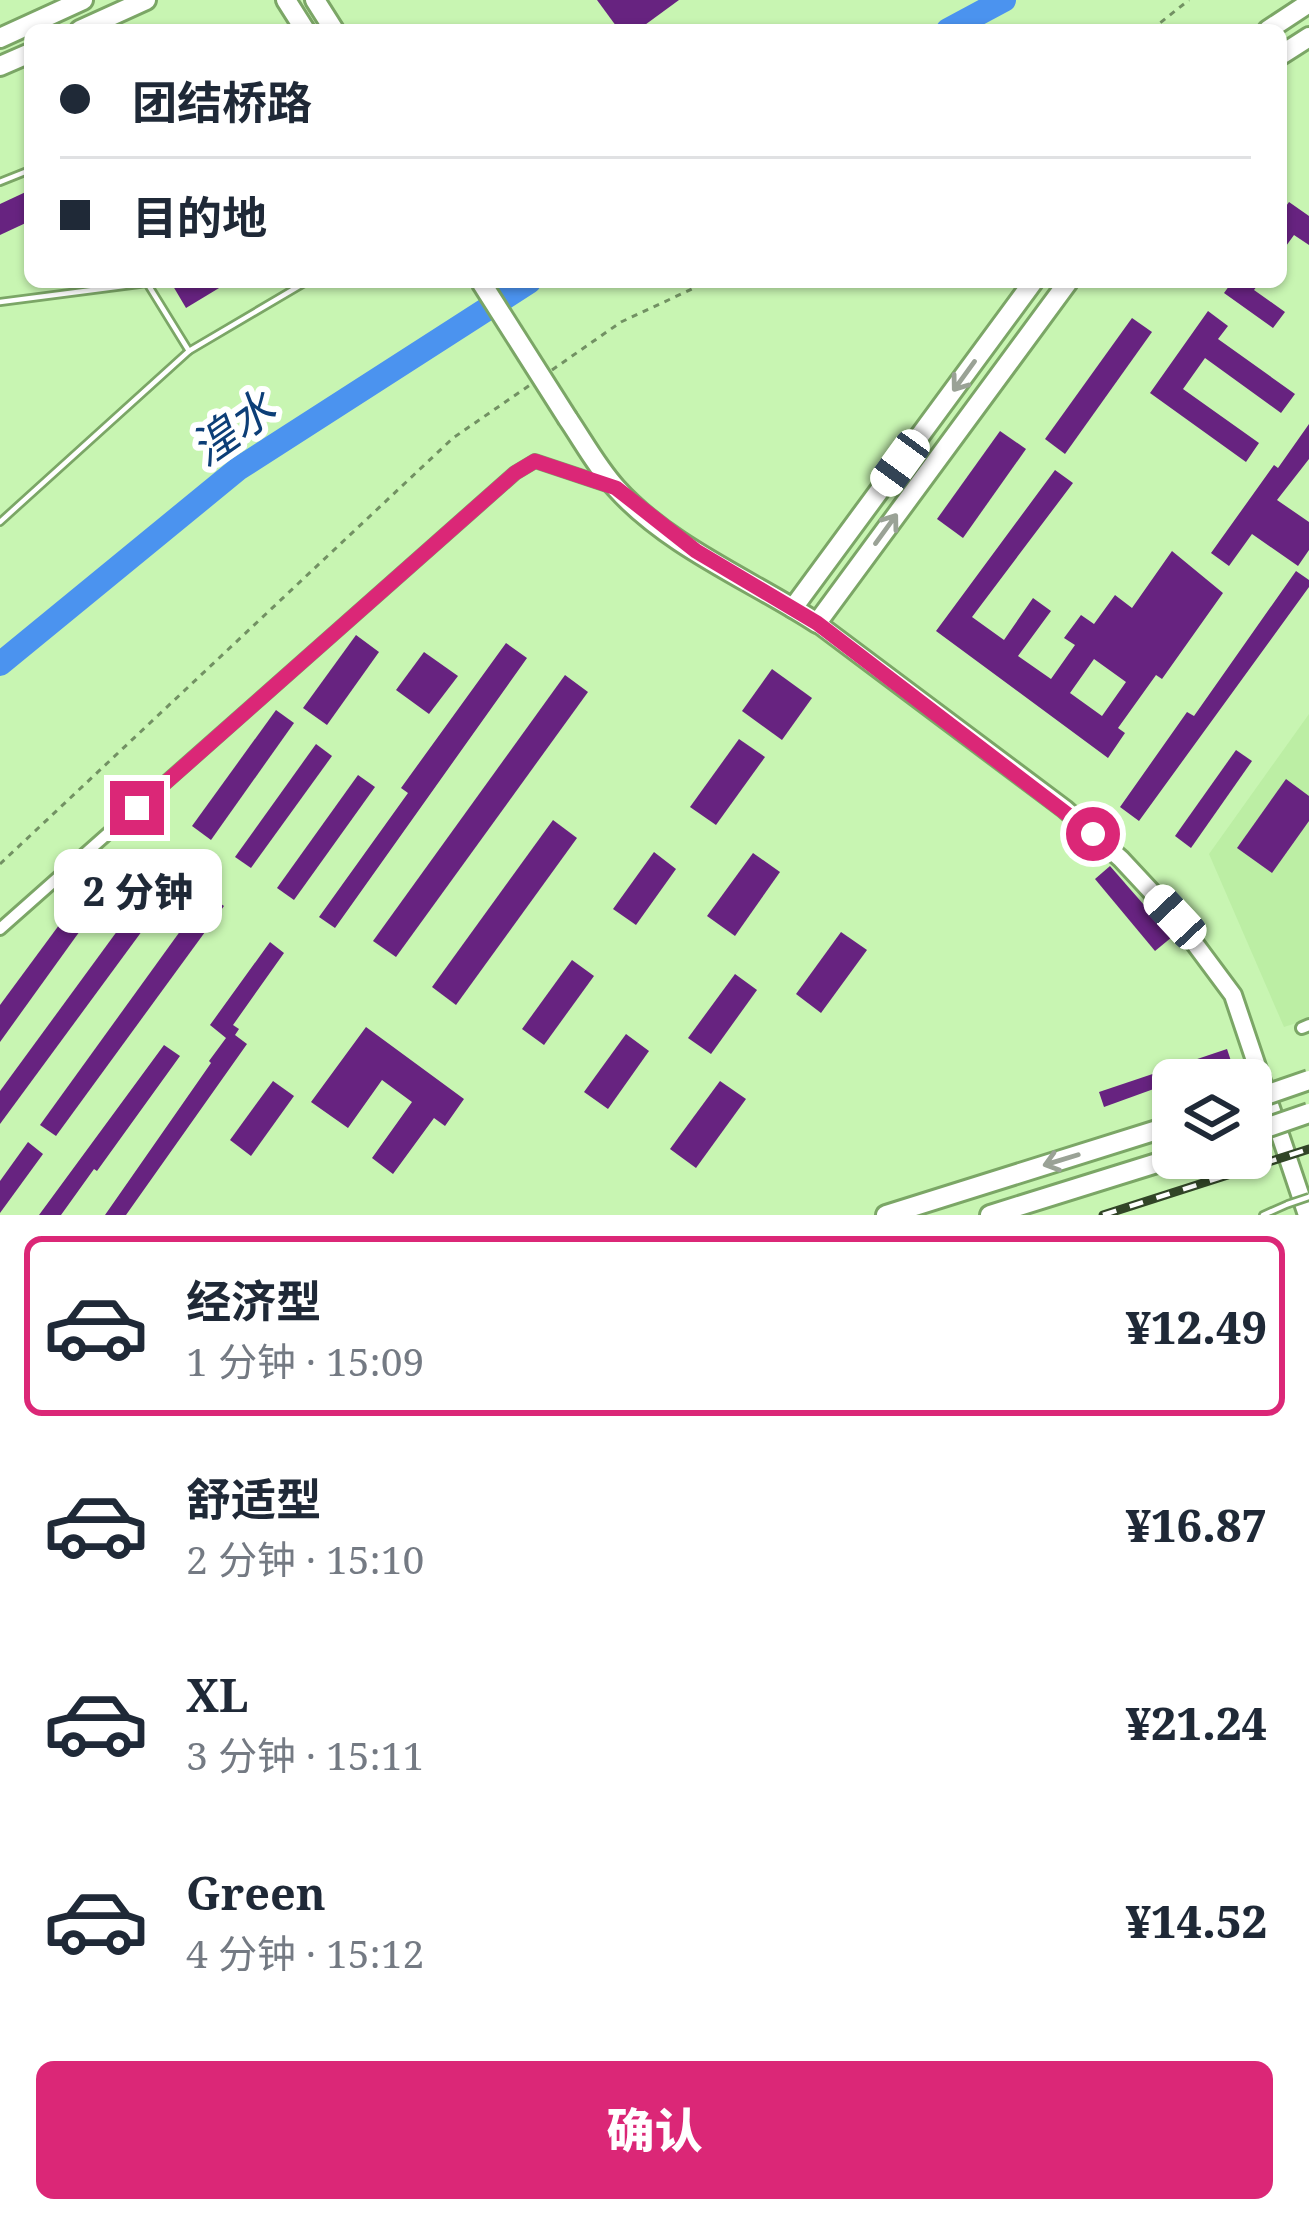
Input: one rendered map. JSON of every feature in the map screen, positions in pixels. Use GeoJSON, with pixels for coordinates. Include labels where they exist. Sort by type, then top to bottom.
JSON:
{"type":"FeatureCollection","features":[{"type":"Feature","properties":{"kind":"highway"},"geometry":{"type":"LineString","coordinates":[[31,24],[83,0]]}},
{"type":"Feature","properties":{"kind":"highway"},"geometry":{"type":"LineString","coordinates":[[93,24],[146,0]]}},
{"type":"Feature","properties":{"kind":"highway"},"geometry":{"type":"LineString","coordinates":[[1277,24],[1309,3]]}},
{"type":"Feature","properties":{"kind":"highway"},"geometry":{"type":"LineString","coordinates":[[485,288],[616,488],[696,551],[817,623],[1064,288]]}},
{"type":"Feature","properties":{"kind":"highway"},"geometry":{"type":"LineString","coordinates":[[794,608],[1029,288]]}},
{"type":"Feature","properties":{"kind":"highway"},"geometry":{"type":"LineString","coordinates":[[1272,1093],[1309,1080]]}},
{"type":"Feature","properties":{"kind":"highway"},"geometry":{"type":"LineString","coordinates":[[1272,1125],[1309,1113]]}},
{"type":"Feature","properties":{"kind":"highway"},"geometry":{"type":"LineString","coordinates":[[886,1215],[1152,1132]]}},
{"type":"Feature","properties":{"kind":"highway"},"geometry":{"type":"LineString","coordinates":[[990,1215],[1152,1165]]}},
{"type":"Feature","properties":{"kind":"main road"},"geometry":{"type":"LineString","coordinates":[[817,623],[1065,809],[1175,917],[1233,995],[1307,1215]]}},
{"type":"Feature","properties":{"kind":"street"},"geometry":{"type":"LineString","coordinates":[[0,929],[515,473],[535,461],[616,488]]}},
{"type":"Feature","properties":{"kind":"lane"},"geometry":{"type":"LineString","coordinates":[[0,302],[102,288]]}},
{"type":"Feature","properties":{"kind":"lane"},"geometry":{"type":"LineString","coordinates":[[150,288],[189,351]]}},
{"type":"Feature","properties":{"kind":"lane"},"geometry":{"type":"LineString","coordinates":[[0,522],[189,351],[296,288]]}},
{"type":"Feature","properties":{"kind":"lane"},"geometry":{"type":"LineString","coordinates":[[1263,1215],[1309,1197]]}},
{"type":"Feature","properties":{"kind":"path"},"geometry":{"type":"LineString","coordinates":[[1159,24],[1189,0]]}},
{"type":"Feature","properties":{"kind":"path"},"geometry":{"type":"LineString","coordinates":[[0,864],[453,438],[621,322],[694,288]]}},
{"type":"Feature","properties":{"kind":"shaded area"},"geometry":{"type":"Polygon","coordinates":[[[1309,714],[1309,1019],[1284,1027],[1209,854],[1309,714]]]}},
{"type":"Feature","properties":{"kind":"building"},"geometry":{"type":"Polygon","coordinates":[[[597,0],[679,0],[646,24],[615,24],[597,0]]]}},
{"type":"Feature","properties":{"kind":"building"},"geometry":{"type":"Polygon","coordinates":[[[24,193],[24,224],[0,235],[0,204],[24,193]]]}},
{"type":"Feature","properties":{"kind":"building"},"geometry":{"type":"Polygon","coordinates":[[[1287,205],[1309,216],[1309,245],[1294,235],[1287,245],[1287,205]]]}},
{"type":"Feature","properties":{"kind":"building"},"geometry":{"type":"Polygon","coordinates":[[[174,288],[219,288],[186,308],[174,288]]]}},
{"type":"Feature","properties":{"kind":"building"},"geometry":{"type":"Polygon","coordinates":[[[1228,288],[1256,288],[1285,312],[1273,328],[1224,293],[1228,288]]]}},
{"type":"Feature","properties":{"kind":"building"},"geometry":{"type":"Polygon","coordinates":[[[1208,311],[1228,326],[1218,339],[1295,394],[1281,413],[1205,358],[1183,389],[1259,443],[1246,462],[1150,393],[1208,311]]]}},
{"type":"Feature","properties":{"kind":"building"},"geometry":{"type":"Polygon","coordinates":[[[1132,318],[1152,332],[1065,454],[1045,439],[1132,318]]]}},
{"type":"Feature","properties":{"kind":"building"},"geometry":{"type":"Polygon","coordinates":[[[1309,424],[1309,459],[1277,500],[1309,522],[1309,550],[1298,566],[1252,534],[1229,566],[1211,553],[1309,424]]]}},
{"type":"Feature","properties":{"kind":"building"},"geometry":{"type":"Polygon","coordinates":[[[1000,431],[1026,449],[963,538],[937,519],[1000,431]]]}},
{"type":"Feature","properties":{"kind":"building"},"geometry":{"type":"Polygon","coordinates":[[[1055,470],[1073,483],[972,617],[1004,640],[1033,598],[1051,611],[1018,656],[1051,679],[1075,645],[1064,638],[1081,615],[1094,624],[1115,595],[1132,608],[1172,551],[1223,593],[1162,679],[1156,675],[1118,728],[1125,733],[1108,758],[936,631],[1055,470]],[[1094,659],[1070,693],[1102,716],[1126,682],[1094,659]]]}},
{"type":"Feature","properties":{"kind":"building"},"geometry":{"type":"Polygon","coordinates":[[[1296,571],[1309,580],[1309,587],[1139,821],[1120,807],[1187,712],[1194,716],[1296,571]]]}},
{"type":"Feature","properties":{"kind":"building"},"geometry":{"type":"Polygon","coordinates":[[[356,635],[379,652],[327,725],[303,708],[356,635]]]}},
{"type":"Feature","properties":{"kind":"building"},"geometry":{"type":"Polygon","coordinates":[[[506,643],[527,658],[335,928],[319,917],[408,793],[401,788],[506,643]]]}},
{"type":"Feature","properties":{"kind":"building"},"geometry":{"type":"Polygon","coordinates":[[[424,652],[458,676],[429,714],[396,690],[424,652]]]}},
{"type":"Feature","properties":{"kind":"building"},"geometry":{"type":"Polygon","coordinates":[[[772,669],[812,698],[782,740],[742,711],[772,669]]]}},
{"type":"Feature","properties":{"kind":"building"},"geometry":{"type":"Polygon","coordinates":[[[565,675],[588,692],[396,957],[373,941],[565,675]]]}},
{"type":"Feature","properties":{"kind":"building"},"geometry":{"type":"Polygon","coordinates":[[[276,710],[294,723],[211,840],[192,826],[276,710]]]}},
{"type":"Feature","properties":{"kind":"building"},"geometry":{"type":"Polygon","coordinates":[[[739,739],[765,757],[716,825],[690,807],[739,739]]]}},
{"type":"Feature","properties":{"kind":"building"},"geometry":{"type":"Polygon","coordinates":[[[316,744],[332,756],[251,868],[235,857],[316,744]]]}},
{"type":"Feature","properties":{"kind":"building"},"geometry":{"type":"Polygon","coordinates":[[[1236,750],[1252,761],[1191,848],[1175,836],[1236,750]]]}},
{"type":"Feature","properties":{"kind":"building"},"geometry":{"type":"Polygon","coordinates":[[[358,775],[375,787],[294,900],[277,888],[358,775]]]}},
{"type":"Feature","properties":{"kind":"building"},"geometry":{"type":"Polygon","coordinates":[[[1286,779],[1309,796],[1309,821],[1272,873],[1237,848],[1286,779]]]}},
{"type":"Feature","properties":{"kind":"building"},"geometry":{"type":"Polygon","coordinates":[[[553,820],[577,838],[456,1005],[432,987],[553,820]]]}},
{"type":"Feature","properties":{"kind":"building"},"geometry":{"type":"Polygon","coordinates":[[[654,852],[676,869],[636,925],[613,909],[654,852]]]}},
{"type":"Feature","properties":{"kind":"building"},"geometry":{"type":"Polygon","coordinates":[[[753,853],[780,872],[735,936],[707,916],[753,853]]]}},
{"type":"Feature","properties":{"kind":"building"},"geometry":{"type":"Polygon","coordinates":[[[110,856],[126,867],[0,1042],[0,1005],[110,856]]]}},
{"type":"Feature","properties":{"kind":"building"},"geometry":{"type":"Polygon","coordinates":[[[167,863],[184,874],[0,1124],[0,1091],[167,863]]]}},
{"type":"Feature","properties":{"kind":"building"},"geometry":{"type":"Polygon","coordinates":[[[1110,866],[1172,937],[1155,951],[1095,879],[1110,866]]]}},
{"type":"Feature","properties":{"kind":"building"},"geometry":{"type":"Polygon","coordinates":[[[207,894],[224,906],[56,1136],[40,1125],[207,894]]]}},
{"type":"Feature","properties":{"kind":"building"},"geometry":{"type":"Polygon","coordinates":[[[841,932],[867,950],[821,1013],[796,994],[841,932]]]}},
{"type":"Feature","properties":{"kind":"building"},"geometry":{"type":"Polygon","coordinates":[[[270,942],[284,953],[233,1025],[239,1029],[235,1035],[247,1044],[126,1215],[105,1215],[211,1063],[226,1038],[210,1025],[270,942]]]}},
{"type":"Feature","properties":{"kind":"building"},"geometry":{"type":"Polygon","coordinates":[[[572,960],[594,976],[544,1045],[522,1029],[572,960]]]}},
{"type":"Feature","properties":{"kind":"building"},"geometry":{"type":"Polygon","coordinates":[[[735,974],[757,990],[711,1054],[688,1038],[735,974]]]}},
{"type":"Feature","properties":{"kind":"building"},"geometry":{"type":"Polygon","coordinates":[[[366,1027],[464,1099],[445,1126],[434,1118],[393,1174],[372,1158],[412,1102],[382,1080],[348,1128],[311,1102],[366,1027]]]}},
{"type":"Feature","properties":{"kind":"building"},"geometry":{"type":"Polygon","coordinates":[[[626,1034],[649,1051],[608,1109],[584,1092],[626,1034]]]}},
{"type":"Feature","properties":{"kind":"building"},"geometry":{"type":"Polygon","coordinates":[[[164,1045],[180,1056],[97,1171],[61,1215],[39,1215],[164,1045]]]}},
{"type":"Feature","properties":{"kind":"building"},"geometry":{"type":"Polygon","coordinates":[[[1227,1049],[1230,1059],[1197,1059],[1227,1049]]]}},
{"type":"Feature","properties":{"kind":"building"},"geometry":{"type":"Polygon","coordinates":[[[1152,1074],[1152,1090],[1104,1107],[1099,1092],[1152,1074]]]}},
{"type":"Feature","properties":{"kind":"building"},"geometry":{"type":"Polygon","coordinates":[[[273,1081],[294,1096],[251,1156],[230,1140],[273,1081]]]}},
{"type":"Feature","properties":{"kind":"building"},"geometry":{"type":"Polygon","coordinates":[[[720,1081],[746,1099],[696,1168],[670,1149],[720,1081]]]}},
{"type":"Feature","properties":{"kind":"building"},"geometry":{"type":"Polygon","coordinates":[[[28,1142],[43,1154],[0,1213],[0,1181],[28,1142]]]}},
{"type":"Feature","properties":{"kind":"waterway","name":"湟水"},"geometry":{"type":"LineString","coordinates":[[959,24],[1004,0]]}},
{"type":"Feature","properties":{"kind":"waterway","name":"湟水"},"geometry":{"type":"LineString","coordinates":[[0,664],[238,469],[520,288]]}},
{"type":"Feature","properties":{"kind":"railway"},"geometry":{"type":"LineString","coordinates":[[1103,1215],[1309,1149]]}},
{"type":"Feature","properties":{"kind":"route"},"geometry":{"type":"LineString","coordinates":[[137,808],[515,473],[535,461],[616,488],[696,551],[817,623],[1093,834]]}}]}
